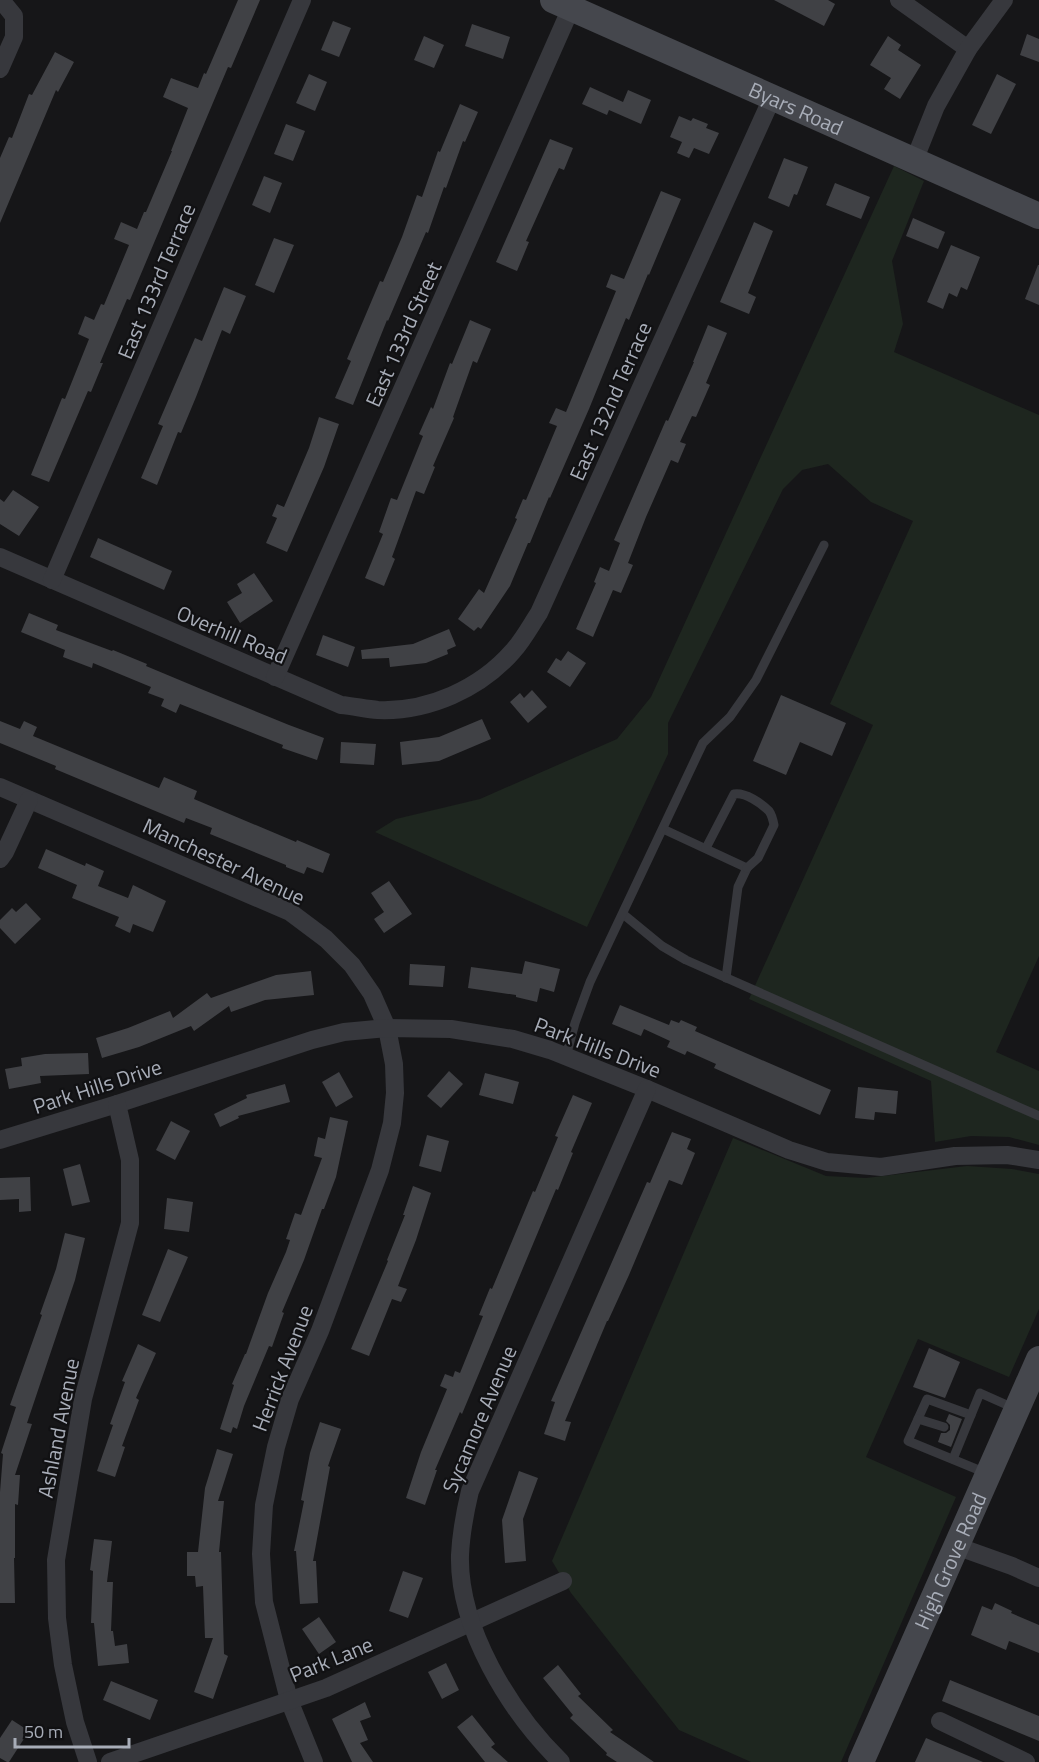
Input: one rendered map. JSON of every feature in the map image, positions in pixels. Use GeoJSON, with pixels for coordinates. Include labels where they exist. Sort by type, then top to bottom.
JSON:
{"type":"FeatureCollection","features":[{"type":"Feature","properties":{"kind":"street"},"geometry":{"type":"LineString","coordinates":[[1,0],[14,16],[14,37],[3,61]]}},
{"type":"Feature","properties":{"kind":"street","name":"East 133rd Terrace"},"geometry":{"type":"LineString","coordinates":[[52,580],[302,0]]}},
{"type":"Feature","properties":{"kind":"street"},"geometry":{"type":"LineString","coordinates":[[899,0],[968,49]]}},
{"type":"Feature","properties":{"kind":"street"},"geometry":{"type":"LineString","coordinates":[[914,161],[936,106],[968,49],[1004,0]]}},
{"type":"Feature","properties":{"kind":"street","name":"Byars Road"},"geometry":{"type":"LineString","coordinates":[[562,4],[1039,216]]}},
{"type":"Feature","properties":{"kind":"street","name":"East 133rd Street"},"geometry":{"type":"LineString","coordinates":[[275,677],[562,4]]}},
{"type":"Feature","properties":{"kind":"street","name":"East 132nd Terrace"},"geometry":{"type":"LineString","coordinates":[[453,694],[465,690],[487,675],[514,651],[539,613],[772,98]]}},
{"type":"Feature","properties":{"kind":"street","name":"Overhill Road"},"geometry":{"type":"LineString","coordinates":[[0,557],[341,705],[377,710],[405,709],[431,703],[453,694]]}},
{"type":"Feature","properties":{"kind":"street","name":"Manchester Avenue"},"geometry":{"type":"LineString","coordinates":[[0,787],[290,912],[326,939],[352,965],[372,994],[387,1028]]}},
{"type":"Feature","properties":{"kind":"street"},"geometry":{"type":"LineString","coordinates":[[0,859],[30,800]]}},
{"type":"Feature","properties":{"kind":"street","name":"Park Hills Drive"},"geometry":{"type":"LineString","coordinates":[[0,1140],[312,1040],[344,1032],[387,1028],[451,1029],[513,1039],[550,1050],[789,1150],[827,1162],[881,1167],[955,1155],[1006,1155],[1039,1160]]}},
{"type":"Feature","properties":{"kind":"street","name":"Herrick Avenue"},"geometry":{"type":"LineString","coordinates":[[314,1762],[289,1700],[264,1602],[261,1554],[264,1505],[276,1446],[290,1399],[320,1331],[381,1170],[392,1123],[395,1094],[394,1064],[387,1028]]}},
{"type":"Feature","properties":{"kind":"street","name":"Sycamore Avenue"},"geometry":{"type":"LineString","coordinates":[[561,1762],[519,1712],[491,1667],[471,1623],[464,1594],[460,1557],[463,1520],[470,1491],[647,1089]]}},
{"type":"Feature","properties":{"kind":"street","name":"Ashland Avenue"},"geometry":{"type":"LineString","coordinates":[[88,1762],[75,1722],[63,1665],[57,1618],[56,1560],[83,1399],[130,1223],[130,1160],[117,1104]]}},
{"type":"Feature","properties":{"kind":"street","name":"High Grove Road"},"geometry":{"type":"LineString","coordinates":[[861,1762],[1039,1359]]}},
{"type":"Feature","properties":{"kind":"street"},"geometry":{"type":"LineString","coordinates":[[956,1546],[1039,1578]]}},
{"type":"Feature","properties":{"kind":"street","name":"Park Lane"},"geometry":{"type":"LineString","coordinates":[[110,1762],[326,1688],[563,1581]]}},
{"type":"Feature","properties":{"kind":"street"},"geometry":{"type":"LineString","coordinates":[[940,1721],[1026,1762]]}},
{"type":"Feature","properties":{"kind":"lane"},"geometry":{"type":"LineString","coordinates":[[566,1056],[590,982],[703,743],[730,717],[756,680],[824,545]]}},
{"type":"Feature","properties":{"kind":"lane"},"geometry":{"type":"LineString","coordinates":[[706,848],[734,794],[739,793],[758,802],[770,813],[774,825],[758,858],[747,868],[738,887],[726,978]]}},
{"type":"Feature","properties":{"kind":"lane"},"geometry":{"type":"LineString","coordinates":[[663,829],[747,868]]}},
{"type":"Feature","properties":{"kind":"lane"},"geometry":{"type":"LineString","coordinates":[[623,914],[662,946],[686,960],[1039,1116]]}},
{"type":"Feature","properties":{"kind":"lane"},"geometry":{"type":"LineString","coordinates":[[952,1459],[961,1433],[980,1393],[1017,1409]]}},
{"type":"Feature","properties":{"kind":"lane"},"geometry":{"type":"LineString","coordinates":[[971,1415],[927,1399],[908,1441],[988,1474]]}},
{"type":"Feature","properties":{"kind":"lane"},"geometry":{"type":"LineString","coordinates":[[918,1419],[944,1427]]}},
{"type":"Feature","properties":{"kind":"shaded area"},"geometry":{"type":"Polygon","coordinates":[[[894,166],[924,181],[892,261],[903,324],[894,352],[1039,415],[1039,956],[996,1052],[1039,1071],[1039,1145],[1009,1137],[971,1136],[935,1142],[931,1081],[749,999],[873,725],[830,704],[913,521],[871,502],[828,464],[802,470],[783,489],[668,723],[668,754],[587,927],[375,832],[396,819],[480,799],[617,739],[651,697],[894,166]]]}},
{"type":"Feature","properties":{"kind":"shaded area"},"geometry":{"type":"Polygon","coordinates":[[[733,1138],[826,1176],[866,1178],[967,1166],[1012,1169],[1039,1174],[1039,1309],[1009,1377],[918,1339],[866,1457],[956,1497],[841,1762],[751,1762],[679,1730],[571,1593],[552,1561],[733,1138]]]}},
{"type":"Feature","properties":{"kind":"building"},"geometry":{"type":"Polygon","coordinates":[[[238,0],[260,0],[231,68],[228,67],[130,300],[127,299],[100,363],[103,363],[91,392],[88,391],[49,482],[31,475],[89,339],[78,334],[85,316],[94,320],[101,304],[104,305],[129,245],[114,239],[121,222],[137,229],[172,151],[188,108],[163,97],[171,78],[198,88],[238,0]]]}},
{"type":"Feature","properties":{"kind":"building"},"geometry":{"type":"Polygon","coordinates":[[[774,0],[828,0],[835,4],[824,26],[774,0]]]}},
{"type":"Feature","properties":{"kind":"building"},"geometry":{"type":"Polygon","coordinates":[[[333,21],[351,28],[339,57],[321,50],[333,21]]]}},
{"type":"Feature","properties":{"kind":"building"},"geometry":{"type":"Polygon","coordinates":[[[472,24],[510,37],[503,59],[465,46],[472,24]]]}},
{"type":"Feature","properties":{"kind":"building"},"geometry":{"type":"Polygon","coordinates":[[[1027,34],[1039,39],[1039,62],[1020,55],[1027,34]]]}},
{"type":"Feature","properties":{"kind":"building"},"geometry":{"type":"Polygon","coordinates":[[[424,36],[444,45],[434,68],[414,60],[424,36]]]}},
{"type":"Feature","properties":{"kind":"building"},"geometry":{"type":"Polygon","coordinates":[[[888,36],[901,45],[898,50],[921,65],[900,99],[884,89],[891,78],[870,65],[888,36]]]}},
{"type":"Feature","properties":{"kind":"building"},"geometry":{"type":"Polygon","coordinates":[[[55,52],[74,62],[58,92],[56,90],[0,223],[0,158],[9,137],[12,138],[29,94],[32,95],[55,52]]]}},
{"type":"Feature","properties":{"kind":"building"},"geometry":{"type":"Polygon","coordinates":[[[309,74],[327,82],[315,111],[296,103],[309,74]]]}},
{"type":"Feature","properties":{"kind":"building"},"geometry":{"type":"Polygon","coordinates":[[[997,74],[1016,84],[991,134],[972,125],[997,74]]]}},
{"type":"Feature","properties":{"kind":"building"},"geometry":{"type":"Polygon","coordinates":[[[590,87],[623,102],[628,90],[651,100],[641,124],[609,110],[607,115],[582,104],[590,87]]]}},
{"type":"Feature","properties":{"kind":"building"},"geometry":{"type":"Polygon","coordinates":[[[460,104],[478,112],[465,142],[463,141],[428,233],[426,232],[387,320],[353,405],[335,398],[351,361],[347,359],[380,281],[383,282],[417,195],[422,197],[438,151],[440,152],[460,104]]]}},
{"type":"Feature","properties":{"kind":"building"},"geometry":{"type":"Polygon","coordinates":[[[679,116],[708,124],[706,128],[719,133],[709,154],[694,148],[689,158],[677,153],[682,142],[670,137],[679,116]]]}},
{"type":"Feature","properties":{"kind":"building"},"geometry":{"type":"Polygon","coordinates":[[[286,124],[305,131],[293,161],[274,154],[286,124]]]}},
{"type":"Feature","properties":{"kind":"building"},"geometry":{"type":"Polygon","coordinates":[[[550,139],[573,148],[564,170],[559,168],[552,183],[526,241],[529,242],[517,271],[496,262],[550,139]]]}},
{"type":"Feature","properties":{"kind":"building"},"geometry":{"type":"Polygon","coordinates":[[[784,158],[808,167],[797,195],[794,194],[789,207],[768,198],[784,158]]]}},
{"type":"Feature","properties":{"kind":"building"},"geometry":{"type":"Polygon","coordinates":[[[264,176],[282,183],[270,213],[252,205],[264,176]]]}},
{"type":"Feature","properties":{"kind":"building"},"geometry":{"type":"Polygon","coordinates":[[[835,183],[870,197],[861,219],[826,205],[835,183]]]}},
{"type":"Feature","properties":{"kind":"building"},"geometry":{"type":"Polygon","coordinates":[[[661,191],[681,199],[649,275],[629,320],[626,318],[589,409],[510,586],[481,629],[478,627],[474,631],[458,619],[479,589],[484,593],[517,519],[515,518],[523,499],[526,500],[557,426],[549,423],[556,408],[566,412],[616,291],[606,287],[611,274],[624,279],[661,191]]]}},
{"type":"Feature","properties":{"kind":"building"},"geometry":{"type":"Polygon","coordinates":[[[913,218],[945,232],[938,249],[906,236],[913,218]]]}},
{"type":"Feature","properties":{"kind":"building"},"geometry":{"type":"Polygon","coordinates":[[[754,222],[773,231],[748,293],[756,297],[749,314],[720,302],[754,222]]]}},
{"type":"Feature","properties":{"kind":"building"},"geometry":{"type":"Polygon","coordinates":[[[274,238],[294,245],[274,293],[255,285],[274,238]]]}},
{"type":"Feature","properties":{"kind":"building"},"geometry":{"type":"Polygon","coordinates":[[[951,245],[980,257],[967,290],[961,287],[957,297],[949,293],[943,309],[927,302],[951,245]]]}},
{"type":"Feature","properties":{"kind":"building"},"geometry":{"type":"Polygon","coordinates":[[[1039,265],[1039,305],[1025,299],[1039,265]]]}},
{"type":"Feature","properties":{"kind":"building"},"geometry":{"type":"Polygon","coordinates":[[[224,287],[246,296],[230,334],[222,330],[181,433],[178,432],[157,485],[141,478],[163,426],[158,424],[195,338],[202,341],[224,287]]]}},
{"type":"Feature","properties":{"kind":"building"},"geometry":{"type":"Polygon","coordinates":[[[470,320],[491,329],[477,363],[473,361],[454,418],[433,466],[435,467],[424,494],[416,491],[392,557],[395,559],[384,586],[365,578],[383,534],[379,532],[391,498],[397,500],[423,436],[419,434],[431,407],[433,409],[450,363],[452,364],[470,320]]]}},
{"type":"Feature","properties":{"kind":"building"},"geometry":{"type":"Polygon","coordinates":[[[708,325],[727,333],[706,383],[710,385],[696,417],[692,416],[680,442],[686,444],[678,463],[671,460],[646,517],[628,563],[633,565],[621,593],[613,590],[593,637],[576,629],[596,583],[594,582],[600,567],[609,571],[620,543],[614,540],[694,362],[708,325]]]}},
{"type":"Feature","properties":{"kind":"building"},"geometry":{"type":"Polygon","coordinates":[[[319,417],[339,424],[324,467],[287,552],[266,543],[277,518],[272,516],[277,504],[284,507],[309,448],[319,417]]]}},
{"type":"Feature","properties":{"kind":"building"},"geometry":{"type":"Polygon","coordinates":[[[13,490],[39,507],[19,536],[0,524],[0,499],[4,502],[13,490]]]}},
{"type":"Feature","properties":{"kind":"building"},"geometry":{"type":"Polygon","coordinates":[[[98,538],[172,571],[164,590],[90,557],[98,538]]]}},
{"type":"Feature","properties":{"kind":"building"},"geometry":{"type":"Polygon","coordinates":[[[254,573],[273,601],[240,623],[227,602],[242,593],[237,584],[254,573]]]}},
{"type":"Feature","properties":{"kind":"building"},"geometry":{"type":"Polygon","coordinates":[[[29,613],[58,625],[56,630],[113,650],[201,689],[324,738],[317,760],[282,748],[283,745],[180,704],[176,713],[161,706],[164,699],[148,693],[151,687],[93,663],[92,668],[63,657],[65,650],[21,632],[29,613]]]}},
{"type":"Feature","properties":{"kind":"building"},"geometry":{"type":"Polygon","coordinates":[[[449,629],[456,646],[447,650],[448,654],[426,663],[390,667],[389,658],[362,659],[361,650],[413,644],[449,629]]]}},
{"type":"Feature","properties":{"kind":"building"},"geometry":{"type":"Polygon","coordinates":[[[323,635],[355,647],[348,667],[316,655],[323,635]]]}},
{"type":"Feature","properties":{"kind":"building"},"geometry":{"type":"Polygon","coordinates":[[[568,651],[586,663],[570,687],[547,672],[556,658],[561,661],[568,651]]]}},
{"type":"Feature","properties":{"kind":"building"},"geometry":{"type":"Polygon","coordinates":[[[532,690],[547,707],[528,723],[510,702],[520,693],[524,698],[532,690]]]}},
{"type":"Feature","properties":{"kind":"building"},"geometry":{"type":"Polygon","coordinates":[[[781,695],[846,723],[832,756],[800,742],[786,775],[753,761],[781,695]]]}},
{"type":"Feature","properties":{"kind":"building"},"geometry":{"type":"Polygon","coordinates":[[[482,719],[491,739],[439,761],[402,765],[400,742],[439,737],[482,719]]]}},
{"type":"Feature","properties":{"kind":"building"},"geometry":{"type":"Polygon","coordinates":[[[0,721],[20,729],[24,721],[37,727],[33,736],[159,788],[164,777],[197,791],[194,799],[330,854],[323,873],[307,867],[304,874],[210,834],[212,828],[186,818],[184,823],[55,769],[56,766],[0,743],[0,721]]]}},
{"type":"Feature","properties":{"kind":"building"},"geometry":{"type":"Polygon","coordinates":[[[341,742],[376,744],[374,765],[340,763],[341,742]]]}},
{"type":"Feature","properties":{"kind":"building"},"geometry":{"type":"Polygon","coordinates":[[[46,849],[85,866],[86,863],[104,871],[98,886],[128,898],[133,885],[166,901],[153,932],[133,924],[130,933],[115,926],[119,917],[72,898],[77,885],[38,868],[46,849]]]}},
{"type":"Feature","properties":{"kind":"building"},"geometry":{"type":"Polygon","coordinates":[[[389,881],[412,914],[384,933],[374,919],[384,912],[371,893],[389,881]]]}},
{"type":"Feature","properties":{"kind":"building"},"geometry":{"type":"Polygon","coordinates":[[[26,903],[41,919],[15,944],[0,928],[0,920],[12,908],[16,912],[26,903]]]}},
{"type":"Feature","properties":{"kind":"building"},"geometry":{"type":"Polygon","coordinates":[[[525,961],[560,969],[554,992],[540,988],[537,1002],[516,997],[516,995],[468,988],[471,967],[522,974],[525,961]]]}},
{"type":"Feature","properties":{"kind":"building"},"geometry":{"type":"Polygon","coordinates":[[[410,964],[445,966],[443,987],[409,985],[410,964]]]}},
{"type":"Feature","properties":{"kind":"building"},"geometry":{"type":"Polygon","coordinates":[[[311,971],[314,995],[265,1000],[231,1012],[229,1006],[194,1031],[191,1026],[139,1047],[102,1058],[96,1038],[170,1011],[173,1018],[207,993],[211,998],[276,975],[311,971]]]}},
{"type":"Feature","properties":{"kind":"building"},"geometry":{"type":"Polygon","coordinates":[[[620,1005],[669,1025],[671,1020],[679,1023],[681,1020],[697,1027],[695,1031],[831,1090],[820,1115],[714,1068],[716,1064],[687,1051],[685,1055],[667,1047],[670,1041],[644,1029],[641,1036],[612,1024],[620,1005]]]}},
{"type":"Feature","properties":{"kind":"building"},"geometry":{"type":"Polygon","coordinates":[[[88,1053],[89,1074],[40,1076],[41,1083],[9,1089],[5,1069],[22,1066],[21,1058],[45,1054],[88,1053]]]}},
{"type":"Feature","properties":{"kind":"building"},"geometry":{"type":"Polygon","coordinates":[[[449,1071],[463,1084],[441,1108],[427,1096],[449,1071]]]}},
{"type":"Feature","properties":{"kind":"building"},"geometry":{"type":"Polygon","coordinates":[[[339,1072],[353,1097],[336,1107],[322,1082],[339,1072]]]}},
{"type":"Feature","properties":{"kind":"building"},"geometry":{"type":"Polygon","coordinates":[[[485,1073],[519,1082],[513,1104],[479,1095],[485,1073]]]}},
{"type":"Feature","properties":{"kind":"building"},"geometry":{"type":"Polygon","coordinates":[[[285,1084],[290,1102],[238,1116],[239,1118],[220,1127],[214,1114],[247,1098],[246,1095],[285,1084]]]}},
{"type":"Feature","properties":{"kind":"building"},"geometry":{"type":"Polygon","coordinates":[[[858,1087],[898,1091],[896,1114],[875,1112],[874,1120],[855,1118],[858,1087]]]}},
{"type":"Feature","properties":{"kind":"building"},"geometry":{"type":"Polygon","coordinates":[[[573,1095],[592,1103],[558,1190],[556,1189],[462,1414],[460,1412],[435,1470],[437,1470],[425,1505],[406,1498],[421,1452],[447,1389],[440,1386],[445,1374],[453,1377],[455,1371],[460,1373],[483,1316],[479,1315],[533,1191],[535,1192],[558,1137],[555,1136],[573,1095]]]}},
{"type":"Feature","properties":{"kind":"building"},"geometry":{"type":"Polygon","coordinates":[[[330,1117],[348,1121],[336,1177],[282,1312],[284,1313],[272,1347],[269,1346],[237,1429],[233,1427],[231,1433],[220,1429],[234,1385],[232,1384],[286,1252],[290,1240],[286,1239],[295,1213],[301,1215],[322,1158],[314,1156],[318,1137],[325,1139],[330,1117]]]}},
{"type":"Feature","properties":{"kind":"building"},"geometry":{"type":"Polygon","coordinates":[[[171,1121],[190,1131],[175,1160],[156,1150],[171,1121]]]}},
{"type":"Feature","properties":{"kind":"building"},"geometry":{"type":"Polygon","coordinates":[[[672,1132],[691,1139],[687,1149],[695,1153],[682,1185],[669,1180],[565,1421],[571,1422],[565,1441],[544,1434],[555,1402],[551,1401],[647,1182],[650,1183],[672,1132]]]}},
{"type":"Feature","properties":{"kind":"building"},"geometry":{"type":"Polygon","coordinates":[[[427,1135],[449,1141],[441,1172],[419,1166],[427,1135]]]}},
{"type":"Feature","properties":{"kind":"building"},"geometry":{"type":"Polygon","coordinates":[[[80,1164],[90,1202],[72,1206],[63,1169],[80,1164]]]}},
{"type":"Feature","properties":{"kind":"building"},"geometry":{"type":"Polygon","coordinates":[[[30,1177],[31,1211],[19,1212],[19,1199],[0,1200],[0,1178],[30,1177]]]}},
{"type":"Feature","properties":{"kind":"building"},"geometry":{"type":"Polygon","coordinates":[[[413,1186],[431,1193],[398,1286],[407,1289],[401,1302],[392,1299],[369,1356],[351,1349],[388,1261],[413,1186]]]}},
{"type":"Feature","properties":{"kind":"building"},"geometry":{"type":"Polygon","coordinates":[[[167,1198],[193,1202],[189,1232],[164,1229],[167,1198]]]}},
{"type":"Feature","properties":{"kind":"building"},"geometry":{"type":"Polygon","coordinates":[[[65,1233],[85,1238],[75,1280],[27,1423],[32,1424],[15,1475],[20,1475],[18,1505],[15,1504],[15,1603],[0,1603],[0,1492],[3,1454],[1,1453],[16,1407],[10,1405],[42,1315],[40,1314],[56,1269],[65,1233]]]}},
{"type":"Feature","properties":{"kind":"building"},"geometry":{"type":"Polygon","coordinates":[[[168,1249],[188,1257],[160,1322],[142,1315],[168,1249]]]}},
{"type":"Feature","properties":{"kind":"building"},"geometry":{"type":"Polygon","coordinates":[[[138,1344],[156,1353],[136,1398],[139,1400],[122,1446],[125,1447],[115,1477],[97,1471],[125,1382],[122,1381],[138,1344]]]}},
{"type":"Feature","properties":{"kind":"building"},"geometry":{"type":"Polygon","coordinates":[[[929,1348],[960,1362],[945,1398],[913,1387],[929,1348]]]}},
{"type":"Feature","properties":{"kind":"building"},"geometry":{"type":"Polygon","coordinates":[[[949,1414],[962,1419],[951,1447],[938,1442],[941,1433],[950,1430],[950,1425],[946,1421],[949,1414]]]}},
{"type":"Feature","properties":{"kind":"building"},"geometry":{"type":"Polygon","coordinates":[[[320,1422],[341,1429],[328,1466],[330,1467],[313,1561],[316,1561],[318,1603],[300,1604],[296,1551],[294,1551],[304,1501],[301,1500],[310,1453],[320,1422]]]}},
{"type":"Feature","properties":{"kind":"building"},"geometry":{"type":"Polygon","coordinates":[[[217,1449],[233,1454],[218,1501],[224,1501],[219,1552],[221,1552],[224,1654],[228,1656],[213,1699],[194,1692],[213,1638],[205,1638],[203,1586],[196,1587],[195,1576],[187,1576],[187,1552],[198,1552],[205,1488],[217,1449]]]}},
{"type":"Feature","properties":{"kind":"building"},"geometry":{"type":"Polygon","coordinates":[[[519,1471],[538,1478],[523,1519],[526,1561],[505,1563],[502,1520],[519,1471]]]}},
{"type":"Feature","properties":{"kind":"building"},"geometry":{"type":"Polygon","coordinates":[[[94,1539],[112,1541],[107,1582],[113,1582],[111,1631],[113,1631],[115,1646],[127,1644],[129,1663],[98,1666],[94,1623],[91,1623],[93,1571],[90,1570],[94,1539]]]}},
{"type":"Feature","properties":{"kind":"building"},"geometry":{"type":"Polygon","coordinates":[[[403,1571],[423,1578],[408,1618],[389,1611],[403,1571]]]}},
{"type":"Feature","properties":{"kind":"building"},"geometry":{"type":"Polygon","coordinates":[[[995,1603],[1039,1625],[1039,1653],[1009,1641],[1006,1650],[971,1635],[982,1606],[992,1610],[995,1603]]]}},
{"type":"Feature","properties":{"kind":"building"},"geometry":{"type":"Polygon","coordinates":[[[319,1617],[336,1642],[319,1654],[302,1629],[319,1617]]]}},
{"type":"Feature","properties":{"kind":"building"},"geometry":{"type":"Polygon","coordinates":[[[446,1663],[459,1690],[442,1699],[428,1672],[446,1663]]]}},
{"type":"Feature","properties":{"kind":"building"},"geometry":{"type":"Polygon","coordinates":[[[558,1665],[581,1694],[578,1696],[613,1730],[610,1732],[654,1762],[617,1762],[606,1755],[607,1753],[570,1718],[573,1715],[543,1678],[558,1665]]]}},
{"type":"Feature","properties":{"kind":"building"},"geometry":{"type":"Polygon","coordinates":[[[950,1680],[1039,1716],[1039,1741],[942,1701],[950,1680]]]}},
{"type":"Feature","properties":{"kind":"building"},"geometry":{"type":"Polygon","coordinates":[[[111,1681],[158,1700],[150,1720],[103,1700],[111,1681]]]}},
{"type":"Feature","properties":{"kind":"building"},"geometry":{"type":"Polygon","coordinates":[[[365,1702],[371,1717],[360,1721],[368,1740],[360,1743],[373,1762],[352,1762],[332,1719],[365,1702]]]}},
{"type":"Feature","properties":{"kind":"building"},"geometry":{"type":"Polygon","coordinates":[[[472,1715],[495,1744],[491,1747],[508,1762],[485,1762],[457,1727],[472,1715]]]}},
{"type":"Feature","properties":{"kind":"building"},"geometry":{"type":"Polygon","coordinates":[[[12,1720],[29,1731],[7,1762],[0,1758],[0,1738],[12,1720]]]}},
{"type":"Feature","properties":{"kind":"building"},"geometry":{"type":"Polygon","coordinates":[[[926,1738],[983,1762],[915,1762],[926,1738]]]}}]}
